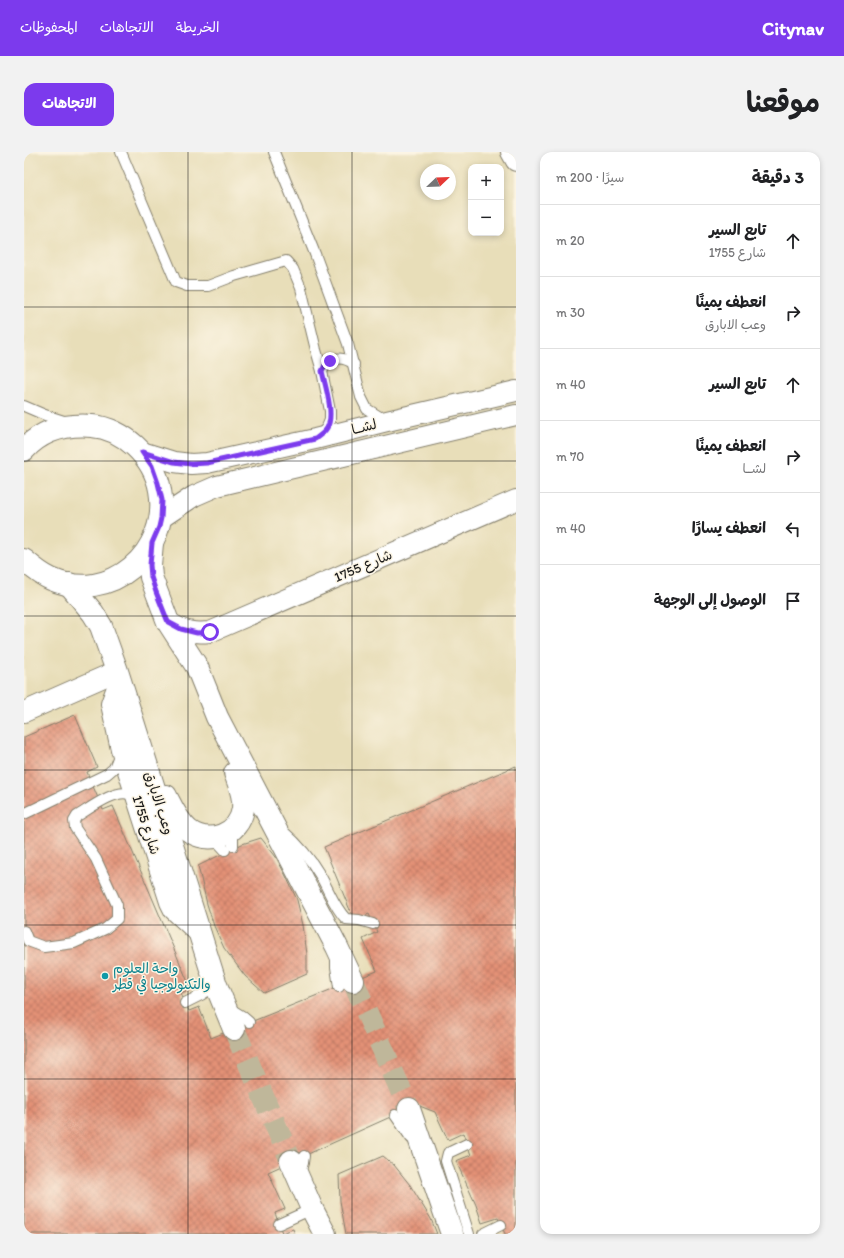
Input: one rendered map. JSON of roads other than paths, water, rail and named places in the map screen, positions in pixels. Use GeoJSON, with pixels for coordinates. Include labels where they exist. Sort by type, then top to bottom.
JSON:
{"type":"FeatureCollection","features":[{"type":"Feature","properties":{"kind":"street"},"geometry":{"type":"LineString","coordinates":[[511,152],[516,161]]}},
{"type":"Feature","properties":{"kind":"street","name":"لشــا"},"geometry":{"type":"LineString","coordinates":[[142,452],[174,462],[191,464],[207,463],[516,392]]}},
{"type":"Feature","properties":{"kind":"street","name":"لشــا"},"geometry":{"type":"LineString","coordinates":[[161,518],[194,496],[217,486],[516,415]]}},
{"type":"Feature","properties":{"kind":"street"},"geometry":{"type":"LineString","coordinates":[[24,450],[28,445],[43,435],[59,428],[77,425],[95,426],[112,431],[128,440],[142,452],[152,466],[162,500],[159,527],[152,543],[139,561],[118,577],[102,583],[86,585],[69,584],[41,574],[24,560]]}},
{"type":"Feature","properties":{"kind":"street","name":"شارع 1755"},"geometry":{"type":"LineString","coordinates":[[168,622],[181,629],[197,633],[210,632],[516,500]]}},
{"type":"Feature","properties":{"kind":"street"},"geometry":{"type":"LineString","coordinates":[[142,751],[180,821],[187,829],[196,836],[226,841],[237,825],[243,810],[243,799],[217,717],[197,667],[168,622],[151,577],[150,565],[152,543]]}},
{"type":"Feature","properties":{"kind":"street","name":"وعب الابارق"},"geometry":{"type":"LineString","coordinates":[[69,584],[93,613],[101,626],[118,675],[216,985],[224,1006],[241,1026]]}},
{"type":"Feature","properties":{"kind":"street","name":"شارع 1755"},"geometry":{"type":"LineString","coordinates":[[197,667],[195,655],[196,648],[210,632]]}},
{"type":"Feature","properties":{"kind":"street"},"geometry":{"type":"LineString","coordinates":[[24,712],[72,691],[118,675]]}},
{"type":"Feature","properties":{"kind":"street"},"geometry":{"type":"LineString","coordinates":[[72,691],[84,691],[96,694],[111,704],[118,675]]}},
{"type":"Feature","properties":{"kind":"street","name":"شارع 1755"},"geometry":{"type":"LineString","coordinates":[[111,704],[121,749],[170,902],[174,910],[201,935]]}},
{"type":"Feature","properties":{"kind":"street"},"geometry":{"type":"LineString","coordinates":[[217,717],[337,947],[346,984]]}},
{"type":"Feature","properties":{"kind":"street"},"geometry":{"type":"LineString","coordinates":[[402,1112],[423,1151],[452,1234]]}},
{"type":"Feature","properties":{"kind":"street"},"geometry":{"type":"LineString","coordinates":[[298,1165],[312,1209],[325,1234]]}},
{"type":"Feature","properties":{"kind":"lane"},"geometry":{"type":"LineString","coordinates":[[121,152],[176,282],[187,286],[208,286],[234,276],[286,261],[293,269],[301,288],[322,371],[330,411],[330,420],[327,427],[315,439]]}},
{"type":"Feature","properties":{"kind":"lane"},"geometry":{"type":"LineString","coordinates":[[274,152],[315,254],[348,344],[364,405],[373,413],[387,421]]}},
{"type":"Feature","properties":{"kind":"lane"},"geometry":{"type":"LineString","coordinates":[[322,371],[325,365],[336,359],[342,358],[354,364]]}},
{"type":"Feature","properties":{"kind":"lane"},"geometry":{"type":"LineString","coordinates":[[24,406],[45,415],[77,425]]}},
{"type":"Feature","properties":{"kind":"lane"},"geometry":{"type":"LineString","coordinates":[[24,814],[107,774],[114,768],[119,758],[121,749]]}},
{"type":"Feature","properties":{"kind":"lane"},"geometry":{"type":"LineString","coordinates":[[24,931],[28,941],[44,948],[74,943],[105,929],[117,918],[117,905],[96,859],[75,828],[74,821],[77,816],[108,797],[124,794],[129,795],[138,801]]}},
{"type":"Feature","properties":{"kind":"lane"},"geometry":{"type":"LineString","coordinates":[[271,822],[298,844],[309,857],[321,876],[340,913],[346,919],[359,920],[374,924]]}},
{"type":"Feature","properties":{"kind":"lane"},"geometry":{"type":"LineString","coordinates":[[185,1003],[216,985]]}},
{"type":"Feature","properties":{"kind":"lane"},"geometry":{"type":"LineString","coordinates":[[467,1144],[448,1153],[446,1161],[469,1234]]}},
{"type":"Feature","properties":{"kind":"lane"},"geometry":{"type":"LineString","coordinates":[[279,1224],[312,1209]]}},
{"type":"Feature","properties":{"kind":"lane"},"geometry":{"type":"LineString","coordinates":[[483,1234],[501,1226]]}},
{"type":"Feature","properties":{"kind":"tunnel"},"geometry":{"type":"LineString","coordinates":[[353,981],[409,1109]]}},
{"type":"Feature","properties":{"kind":"tunnel"},"geometry":{"type":"LineString","coordinates":[[234,1029],[291,1161]]}},
{"type":"Feature","properties":{"kind":"place","name":"واحة العلوم والتكنولوجيا في قطر"},"geometry":{"type":"Point","coordinates":[105,976]}}]}
